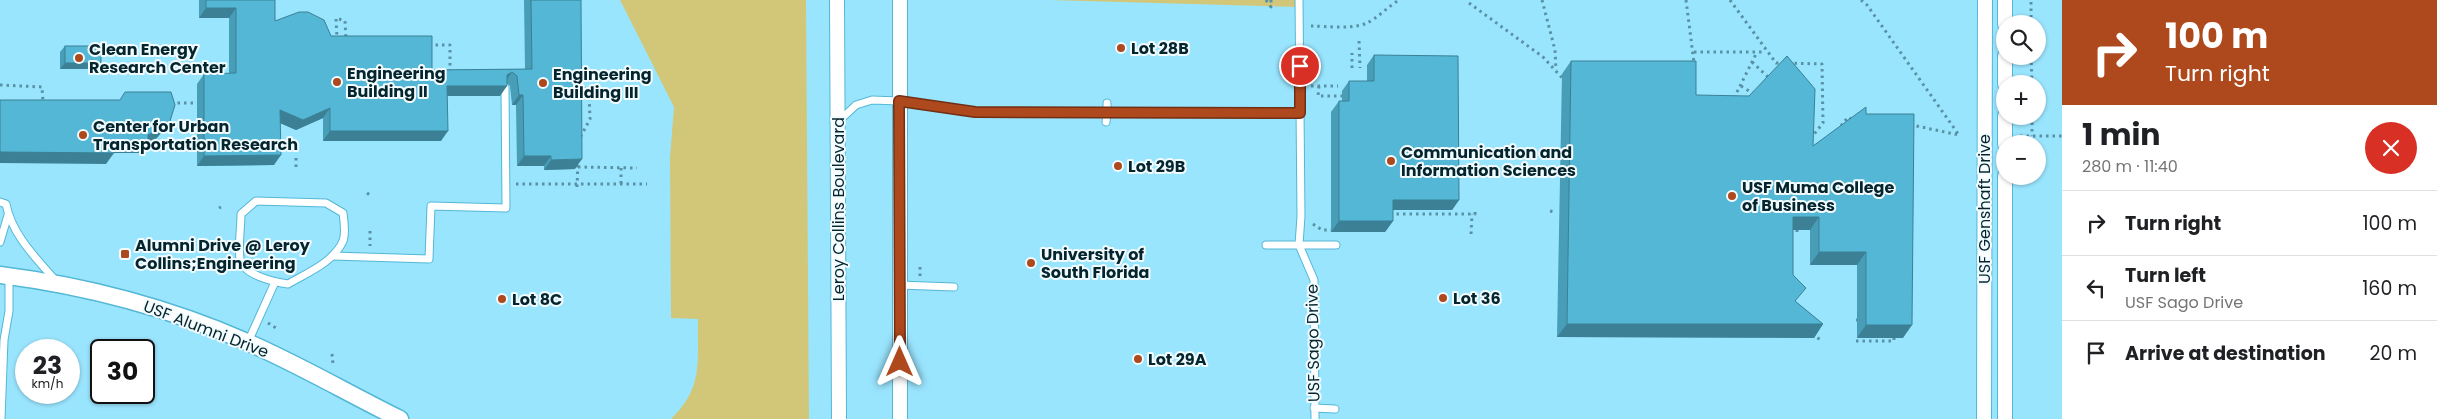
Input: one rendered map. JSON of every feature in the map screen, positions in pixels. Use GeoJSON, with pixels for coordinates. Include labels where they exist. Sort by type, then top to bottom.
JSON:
{"type":"FeatureCollection","features":[{"type":"Feature","properties":{"kind":"street","name":"Leroy Collins Boulevard"},"geometry":{"type":"LineString","coordinates":[[837,0],[839,419]]}},
{"type":"Feature","properties":{"kind":"street"},"geometry":{"type":"LineString","coordinates":[[900,0],[900,419]]}},
{"type":"Feature","properties":{"kind":"street","name":"USF Genshaft Drive"},"geometry":{"type":"LineString","coordinates":[[1984,419],[1985,0]]}},
{"type":"Feature","properties":{"kind":"street"},"geometry":{"type":"LineString","coordinates":[[2005,15],[2006,0]]}},
{"type":"Feature","properties":{"kind":"street","name":"USF Genshaft Drive"},"geometry":{"type":"LineString","coordinates":[[2005,185],[2005,419]]}},
{"type":"Feature","properties":{"kind":"street","name":"USF Alumni Drive"},"geometry":{"type":"LineString","coordinates":[[5,275],[56,282],[158,308],[248,342],[326,380],[390,417]]}},
{"type":"Feature","properties":{"kind":"lane","name":"USF Sago Drive"},"geometry":{"type":"LineString","coordinates":[[1299,0],[1301,216],[1299,246],[1314,280],[1315,419]]}},
{"type":"Feature","properties":{"kind":"lane"},"geometry":{"type":"LineString","coordinates":[[333,256],[429,259],[430,206],[506,208],[505,87]]}},
{"type":"Feature","properties":{"kind":"lane"},"geometry":{"type":"LineString","coordinates":[[838,122],[846,112],[856,105],[872,100],[899,101],[975,112],[1300,113]]}},
{"type":"Feature","properties":{"kind":"lane"},"geometry":{"type":"LineString","coordinates":[[1106,122],[1107,103]]}},
{"type":"Feature","properties":{"kind":"lane"},"geometry":{"type":"LineString","coordinates":[[256,201],[326,203],[343,213],[347,225],[344,239],[333,256],[288,284],[274,282],[247,269],[240,260],[241,214],[256,201]]}},
{"type":"Feature","properties":{"kind":"lane"},"geometry":{"type":"LineString","coordinates":[[0,202],[6,204],[8,216],[18,236],[56,282]]}},
{"type":"Feature","properties":{"kind":"lane"},"geometry":{"type":"LineString","coordinates":[[0,242],[8,216]]}},
{"type":"Feature","properties":{"kind":"lane"},"geometry":{"type":"LineString","coordinates":[[1266,246],[1336,246]]}},
{"type":"Feature","properties":{"kind":"lane"},"geometry":{"type":"LineString","coordinates":[[1,419],[2,340],[9,311],[5,275]]}},
{"type":"Feature","properties":{"kind":"lane"},"geometry":{"type":"LineString","coordinates":[[248,342],[274,282]]}},
{"type":"Feature","properties":{"kind":"lane"},"geometry":{"type":"LineString","coordinates":[[899,285],[954,286]]}},
{"type":"Feature","properties":{"kind":"lane"},"geometry":{"type":"LineString","coordinates":[[1314,408],[1335,408]]}},
{"type":"Feature","properties":{"kind":"path"},"geometry":{"type":"LineString","coordinates":[[1266,0],[1270,7],[1271,0]]}},
{"type":"Feature","properties":{"kind":"path"},"geometry":{"type":"LineString","coordinates":[[1311,26],[1350,26],[1367,23],[1385,8],[1399,0]]}},
{"type":"Feature","properties":{"kind":"path"},"geometry":{"type":"LineString","coordinates":[[1542,0],[1555,50],[1556,71]]}},
{"type":"Feature","properties":{"kind":"path"},"geometry":{"type":"LineString","coordinates":[[1686,0],[1694,52],[1694,71]]}},
{"type":"Feature","properties":{"kind":"path"},"geometry":{"type":"LineString","coordinates":[[1730,0],[1766,52],[1776,63],[1822,64],[1823,124],[1805,146]]}},
{"type":"Feature","properties":{"kind":"path"},"geometry":{"type":"LineString","coordinates":[[1861,0],[1867,5],[1959,135],[1910,125]]}},
{"type":"Feature","properties":{"kind":"path"},"geometry":{"type":"LineString","coordinates":[[2031,0],[2031,15]]}},
{"type":"Feature","properties":{"kind":"path"},"geometry":{"type":"LineString","coordinates":[[1469,3],[1543,57],[1567,84]]}},
{"type":"Feature","properties":{"kind":"path"},"geometry":{"type":"LineString","coordinates":[[337,46],[338,19],[345,21],[346,46]]}},
{"type":"Feature","properties":{"kind":"path"},"geometry":{"type":"LineString","coordinates":[[1359,40],[1360,65],[1367,65]]}},
{"type":"Feature","properties":{"kind":"path"},"geometry":{"type":"LineString","coordinates":[[421,45],[450,45],[450,79]]}},
{"type":"Feature","properties":{"kind":"path"},"geometry":{"type":"LineString","coordinates":[[1694,52],[1766,52]]}},
{"type":"Feature","properties":{"kind":"path"},"geometry":{"type":"LineString","coordinates":[[1733,101],[1757,52]]}},
{"type":"Feature","properties":{"kind":"path"},"geometry":{"type":"LineString","coordinates":[[1352,53],[1352,68]]}},
{"type":"Feature","properties":{"kind":"path"},"geometry":{"type":"LineString","coordinates":[[1752,62],[1769,78]]}},
{"type":"Feature","properties":{"kind":"path"},"geometry":{"type":"LineString","coordinates":[[1311,95],[1312,77]]}},
{"type":"Feature","properties":{"kind":"path"},"geometry":{"type":"LineString","coordinates":[[575,79],[589,93],[590,119],[580,139]]}},
{"type":"Feature","properties":{"kind":"path"},"geometry":{"type":"LineString","coordinates":[[0,85],[42,87],[42,111]]}},
{"type":"Feature","properties":{"kind":"path"},"geometry":{"type":"LineString","coordinates":[[1311,86],[1338,86]]}},
{"type":"Feature","properties":{"kind":"path"},"geometry":{"type":"LineString","coordinates":[[1319,86],[1318,96],[1342,96]]}},
{"type":"Feature","properties":{"kind":"path"},"geometry":{"type":"LineString","coordinates":[[1741,86],[1754,94]]}},
{"type":"Feature","properties":{"kind":"path"},"geometry":{"type":"LineString","coordinates":[[43,102],[52,102]]}},
{"type":"Feature","properties":{"kind":"path"},"geometry":{"type":"LineString","coordinates":[[164,103],[197,103]]}},
{"type":"Feature","properties":{"kind":"path"},"geometry":{"type":"LineString","coordinates":[[1837,131],[1848,117],[1857,124]]}},
{"type":"Feature","properties":{"kind":"path"},"geometry":{"type":"LineString","coordinates":[[2046,136],[2062,136]]}},
{"type":"Feature","properties":{"kind":"path"},"geometry":{"type":"LineString","coordinates":[[296,158],[296,171]]}},
{"type":"Feature","properties":{"kind":"path"},"geometry":{"type":"LineString","coordinates":[[577,185],[578,159]]}},
{"type":"Feature","properties":{"kind":"path"},"geometry":{"type":"LineString","coordinates":[[578,167],[637,168]]}},
{"type":"Feature","properties":{"kind":"path"},"geometry":{"type":"LineString","coordinates":[[621,168],[621,184]]}},
{"type":"Feature","properties":{"kind":"path"},"geometry":{"type":"LineString","coordinates":[[515,184],[648,184]]}},
{"type":"Feature","properties":{"kind":"path"},"geometry":{"type":"LineString","coordinates":[[1414,214],[1419,210]]}},
{"type":"Feature","properties":{"kind":"path"},"geometry":{"type":"LineString","coordinates":[[1550,212],[1555,212]]}},
{"type":"Feature","properties":{"kind":"path"},"geometry":{"type":"LineString","coordinates":[[1380,214],[1476,213],[1471,234]]}},
{"type":"Feature","properties":{"kind":"path"},"geometry":{"type":"LineString","coordinates":[[1312,218],[1314,226],[1322,230],[1341,230]]}},
{"type":"Feature","properties":{"kind":"path"},"geometry":{"type":"LineString","coordinates":[[370,231],[370,248]]}},
{"type":"Feature","properties":{"kind":"path"},"geometry":{"type":"LineString","coordinates":[[1809,329],[1822,341]]}},
{"type":"Feature","properties":{"kind":"path"},"geometry":{"type":"LineString","coordinates":[[1856,341],[1862,339],[1894,341],[1894,338]]}},
{"type":"Feature","properties":{"kind":"path"},"geometry":{"type":"LineString","coordinates":[[332,354],[333,364]]}},
{"type":"Feature","properties":{"kind":"shaded area"},"geometry":{"type":"Polygon","coordinates":[[[620,0],[806,0],[809,419],[671,419],[689,396],[694,385],[698,361],[698,319],[671,318],[670,157],[674,107],[620,0]]]}},
{"type":"Feature","properties":{"kind":"shaded area"},"geometry":{"type":"Polygon","coordinates":[[[1049,0],[1299,0],[1299,7],[1049,0]]]}},
{"type":"Feature","properties":{"kind":"building"},"geometry":{"type":"Polygon","coordinates":[[[206,0],[275,0],[275,21],[299,12],[308,12],[324,20],[331,36],[432,36],[432,70],[532,69],[531,0],[581,0],[582,159],[551,160],[551,156],[524,156],[523,95],[519,95],[517,76],[512,72],[507,75],[507,86],[447,86],[448,131],[330,131],[330,108],[303,120],[280,110],[281,155],[204,156],[204,74],[236,73],[236,8],[206,8],[206,0]]]}},
{"type":"Feature","properties":{"kind":"building"},"geometry":{"type":"Polygon","coordinates":[[[65,46],[101,46],[101,63],[65,63],[65,46]]]}},
{"type":"Feature","properties":{"kind":"building","name":"Communication and Information Sciences"},"geometry":{"type":"Polygon","coordinates":[[[1374,55],[1458,56],[1459,200],[1393,200],[1393,221],[1339,221],[1339,101],[1349,101],[1349,81],[1374,81],[1374,55]]]}},
{"type":"Feature","properties":{"kind":"building","name":"USF Muma College of Business"},"geometry":{"type":"Polygon","coordinates":[[[1787,56],[1815,89],[1813,146],[1866,107],[1866,114],[1914,114],[1912,325],[1866,325],[1866,252],[1819,252],[1819,217],[1793,217],[1793,275],[1806,288],[1795,301],[1823,324],[1567,324],[1571,61],[1696,61],[1696,95],[1749,96],[1787,56]]]}},
{"type":"Feature","properties":{"kind":"building","name":"Center for Urban Transportation Research"},"geometry":{"type":"Polygon","coordinates":[[[125,92],[171,92],[175,105],[170,121],[164,127],[148,135],[148,142],[114,142],[114,153],[0,152],[0,100],[120,100],[125,92]]]}},
{"type":"Feature","properties":{"kind":"place","name":"Lot 28B"},"geometry":{"type":"Point","coordinates":[1121,48]}},
{"type":"Feature","properties":{"kind":"place","name":"Clean Energy Research Center"},"geometry":{"type":"Point","coordinates":[79,58]}},
{"type":"Feature","properties":{"kind":"place","name":"Engineering Building II"},"geometry":{"type":"Point","coordinates":[337,82]}},
{"type":"Feature","properties":{"kind":"place","name":"Engineering Building III"},"geometry":{"type":"Point","coordinates":[543,83]}},
{"type":"Feature","properties":{"kind":"place","name":"Center for Urban Transportation Research"},"geometry":{"type":"Point","coordinates":[83,135]}},
{"type":"Feature","properties":{"kind":"place","name":"Communication and Information Sciences"},"geometry":{"type":"Point","coordinates":[1391,161]}},
{"type":"Feature","properties":{"kind":"place","name":"Lot 29B"},"geometry":{"type":"Point","coordinates":[1118,166]}},
{"type":"Feature","properties":{"kind":"place","name":"USF Muma College of Business"},"geometry":{"type":"Point","coordinates":[1732,196]}},
{"type":"Feature","properties":{"kind":"place","name":"Alumni Drive @ Leroy Collins;Engineering"},"geometry":{"type":"Point","coordinates":[125,254]}},
{"type":"Feature","properties":{"kind":"place","name":"University of South Florida"},"geometry":{"type":"Point","coordinates":[1031,263]}},
{"type":"Feature","properties":{"kind":"place","name":"Lot 36"},"geometry":{"type":"Point","coordinates":[1443,298]}},
{"type":"Feature","properties":{"kind":"place","name":"Lot 8C"},"geometry":{"type":"Point","coordinates":[502,299]}},
{"type":"Feature","properties":{"kind":"place","name":"Lot 29A"},"geometry":{"type":"Point","coordinates":[1138,359]}},
{"type":"Feature","properties":{"kind":"route"},"geometry":{"type":"LineString","coordinates":[[900,362],[899,101],[975,112],[1300,113],[1300,66]]}}]}
